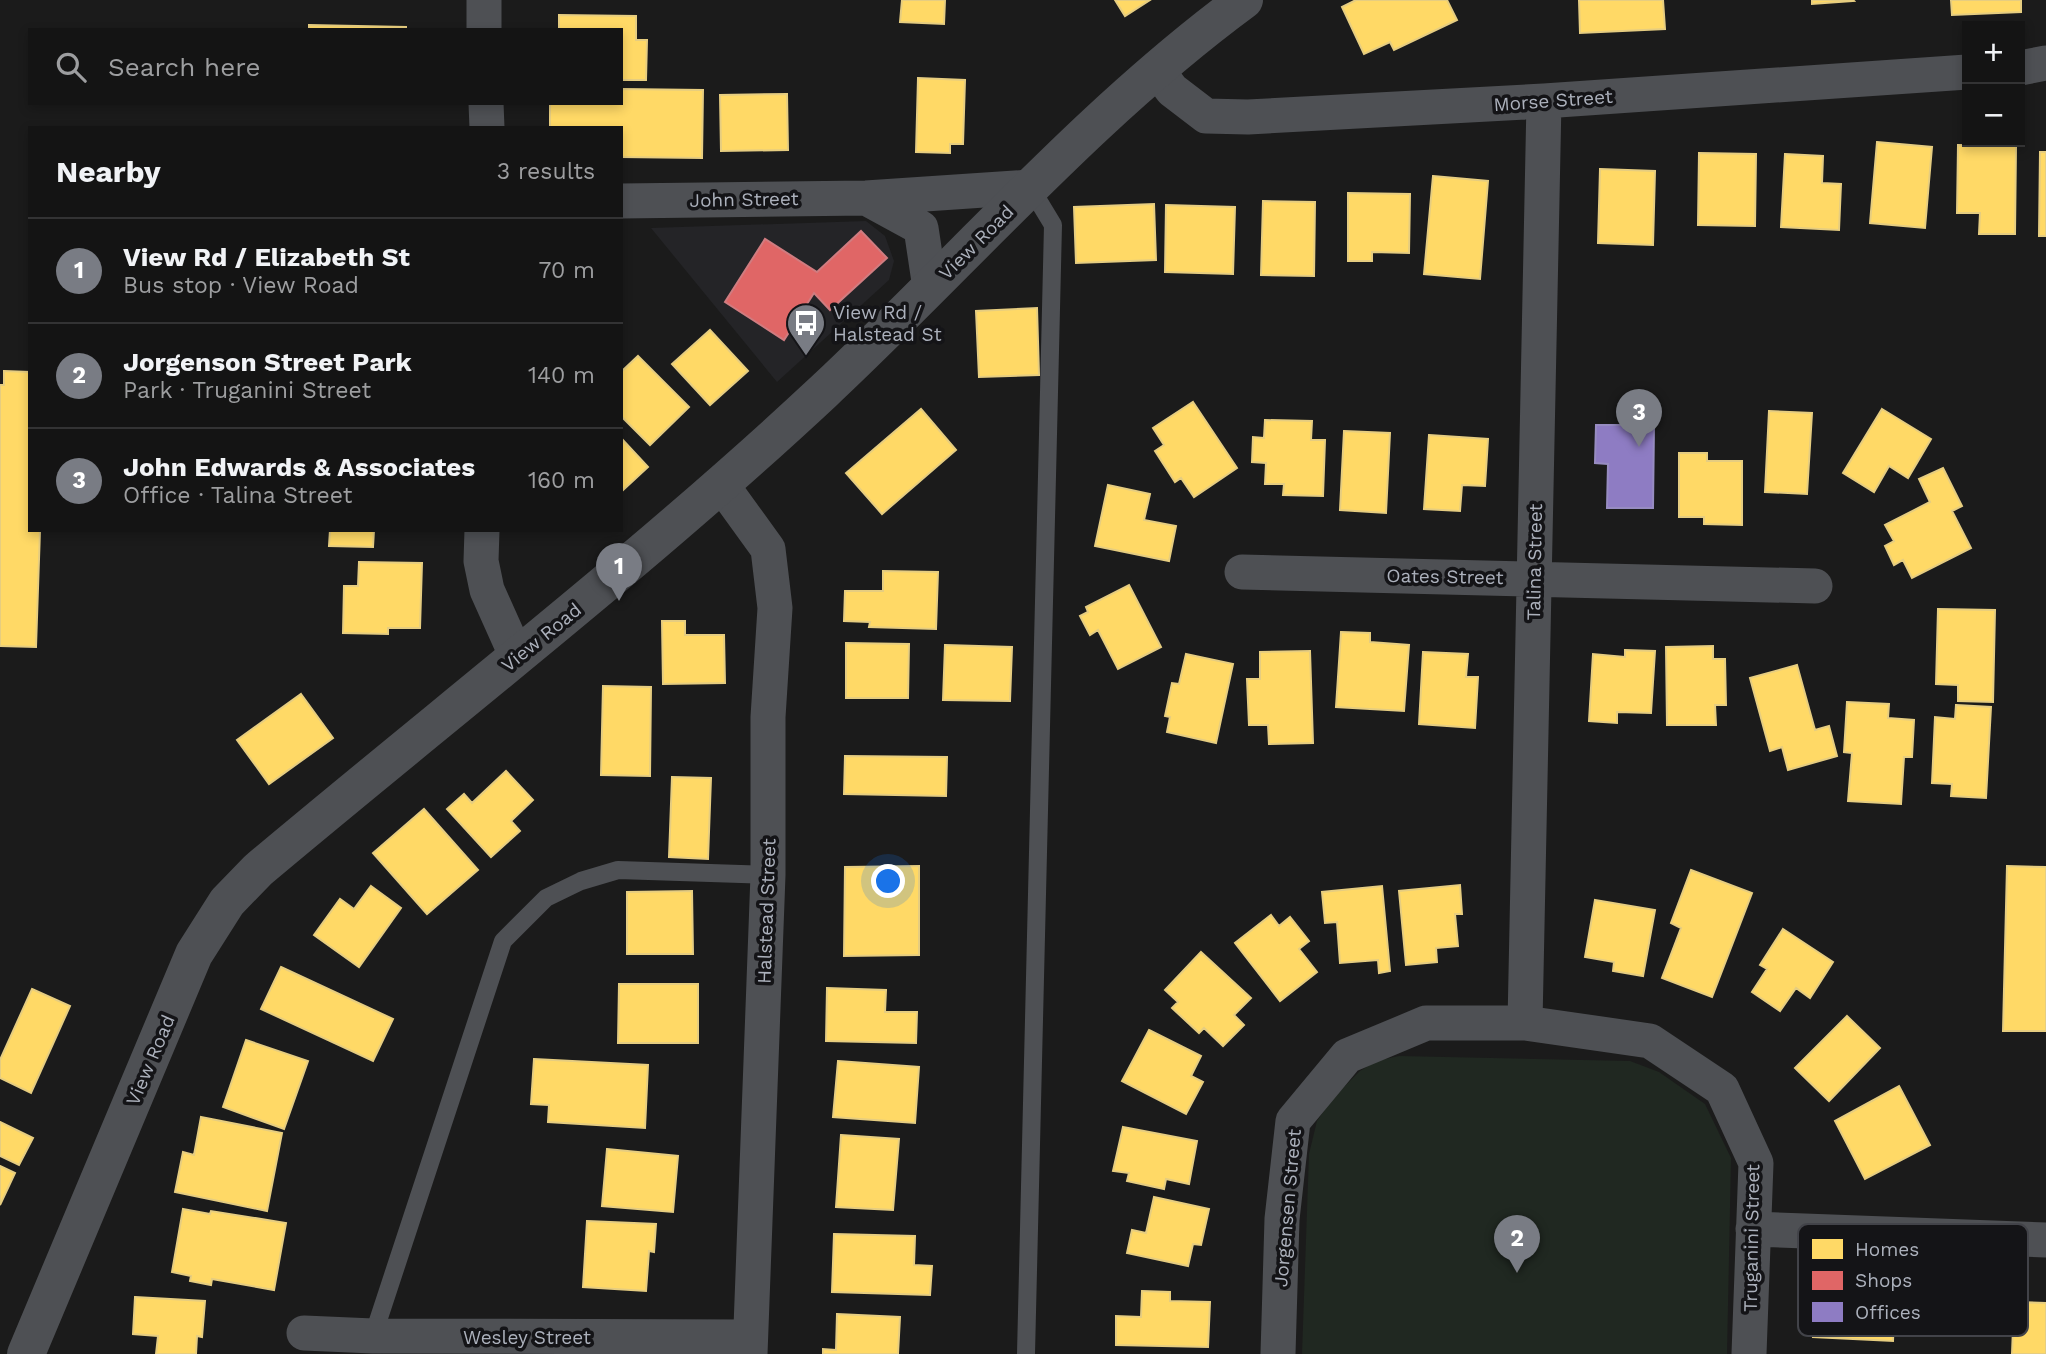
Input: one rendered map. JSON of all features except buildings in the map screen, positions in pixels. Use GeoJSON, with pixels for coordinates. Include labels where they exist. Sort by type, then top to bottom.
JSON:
{"type":"FeatureCollection","features":[{"type":"Feature","properties":{"kind":"street"},"geometry":{"type":"LineString","coordinates":[[484,0],[484,28]]}},
{"type":"Feature","properties":{"kind":"street","name":"View Road"},"geometry":{"type":"LineString","coordinates":[[26,1354],[194,954],[227,902],[258,870],[613,578],[721,484],[824,391],[1030,187],[1157,70],[1244,0]]}},
{"type":"Feature","properties":{"kind":"street"},"geometry":{"type":"LineString","coordinates":[[2025,67],[2046,64]]}},
{"type":"Feature","properties":{"kind":"street","name":"Morse Street"},"geometry":{"type":"LineString","coordinates":[[1157,70],[1172,90],[1206,116],[1248,117],[1544,101],[1962,72]]}},
{"type":"Feature","properties":{"kind":"street","name":"Talina Street"},"geometry":{"type":"LineString","coordinates":[[1525,1023],[1544,101]]}},
{"type":"Feature","properties":{"kind":"street"},"geometry":{"type":"LineString","coordinates":[[486,105],[487,126]]}},
{"type":"Feature","properties":{"kind":"street","name":"John Street"},"geometry":{"type":"LineString","coordinates":[[623,201],[866,198],[1030,187]]}},
{"type":"Feature","properties":{"kind":"street","name":"John Street"},"geometry":{"type":"LineString","coordinates":[[866,198],[920,228],[930,288]]}},
{"type":"Feature","properties":{"kind":"street","name":"Halstead Street"},"geometry":{"type":"LineString","coordinates":[[721,484],[768,549],[775,608],[768,717],[768,875],[750,1346]]}},
{"type":"Feature","properties":{"kind":"street"},"geometry":{"type":"LineString","coordinates":[[482,532],[481,561],[487,590],[517,657]]}},
{"type":"Feature","properties":{"kind":"street","name":"Oates Street"},"geometry":{"type":"LineString","coordinates":[[1242,572],[1815,586]]}},
{"type":"Feature","properties":{"kind":"street","name":"Truganini Street"},"geometry":{"type":"LineString","coordinates":[[1525,1023],[1650,1041],[1722,1089],[1756,1163],[1749,1354]]}},
{"type":"Feature","properties":{"kind":"street","name":"Jorgensen Street"},"geometry":{"type":"LineString","coordinates":[[1278,1354],[1282,1219],[1293,1121],[1347,1056],[1426,1024],[1525,1023]]}},
{"type":"Feature","properties":{"kind":"street"},"geometry":{"type":"LineString","coordinates":[[1753,1228],[1798,1230]]}},
{"type":"Feature","properties":{"kind":"street"},"geometry":{"type":"LineString","coordinates":[[2028,1239],[2046,1240]]}},
{"type":"Feature","properties":{"kind":"street","name":"Wesley Street"},"geometry":{"type":"LineString","coordinates":[[302,1343],[373,1336],[750,1346]]}},
{"type":"Feature","properties":{"kind":"lane"},"geometry":{"type":"LineString","coordinates":[[1026,1354],[1054,225],[1030,187]]}},
{"type":"Feature","properties":{"kind":"lane"},"geometry":{"type":"LineString","coordinates":[[373,1336],[503,941],[546,898],[581,881],[618,870],[768,875]]}},
{"type":"Feature","properties":{"kind":"shaded area"},"geometry":{"type":"Polygon","coordinates":[[[866,221],[885,236],[894,261],[889,280],[777,382],[651,228],[866,221]]]}},
{"type":"Feature","properties":{"kind":"shaded area"},"geometry":{"type":"Polygon","coordinates":[[[1399,1056],[1630,1061],[1659,1072],[1705,1104],[1731,1158],[1727,1354],[1302,1354],[1309,1154],[1317,1121],[1332,1099],[1360,1071],[1376,1061],[1399,1056]]]}},
{"type":"Feature","properties":{"kind":"place","name":"View Rd / Halstead St"},"geometry":{"type":"Point","coordinates":[806,357]}},
{"type":"Feature","properties":{"kind":"place","name":"John Edwards & Associates"},"geometry":{"type":"Point","coordinates":[1639,447]}},
{"type":"Feature","properties":{"kind":"place","name":"View Rd / Elizabeth St"},"geometry":{"type":"Point","coordinates":[619,601]}},
{"type":"Feature","properties":{"kind":"place","name":"Jorgenson Street Park"},"geometry":{"type":"Point","coordinates":[1517,1273]}}]}
